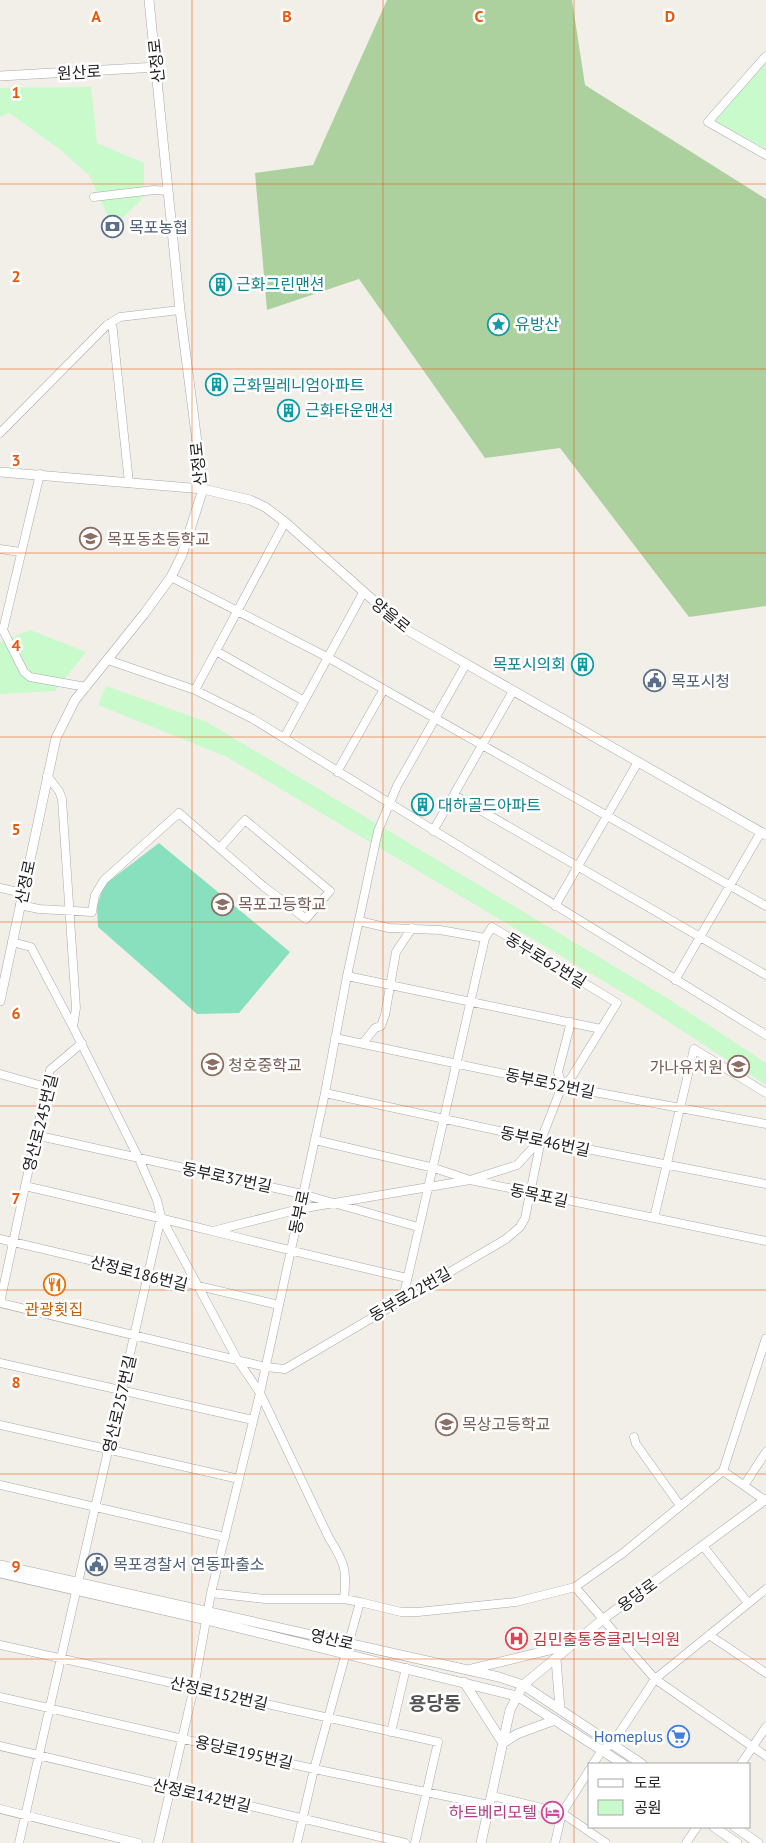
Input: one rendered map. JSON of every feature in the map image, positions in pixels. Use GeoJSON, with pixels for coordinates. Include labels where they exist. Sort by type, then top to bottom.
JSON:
{"type":"FeatureCollection","features":[{"type":"Feature","properties":{"kind":"street","name":"산정로"},"geometry":{"type":"LineString","coordinates":[[0,1001],[4,967],[12,942],[47,776],[60,728],[75,700],[171,577],[182,555],[203,489],[180,310],[149,0]]}},
{"type":"Feature","properties":{"kind":"street"},"geometry":{"type":"LineString","coordinates":[[766,56],[708,122],[766,155]]}},
{"type":"Feature","properties":{"kind":"street","name":"원산로"},"geometry":{"type":"LineString","coordinates":[[0,76],[157,67]]}},
{"type":"Feature","properties":{"kind":"street"},"geometry":{"type":"LineString","coordinates":[[94,197],[154,190],[168,191]]}},
{"type":"Feature","properties":{"kind":"street"},"geometry":{"type":"LineString","coordinates":[[0,433],[112,322],[120,317],[180,310]]}},
{"type":"Feature","properties":{"kind":"street"},"geometry":{"type":"LineString","coordinates":[[112,322],[129,483]]}},
{"type":"Feature","properties":{"kind":"street","name":"양을로"},"geometry":{"type":"LineString","coordinates":[[0,472],[203,489],[250,500],[265,507],[285,522],[407,630],[764,833]]}},
{"type":"Feature","properties":{"kind":"street"},"geometry":{"type":"LineString","coordinates":[[40,474],[3,630],[24,672],[30,677],[86,687]]}},
{"type":"Feature","properties":{"kind":"street"},"geometry":{"type":"LineString","coordinates":[[195,690],[285,522]]}},
{"type":"Feature","properties":{"kind":"street"},"geometry":{"type":"LineString","coordinates":[[0,549],[20,552]]}},
{"type":"Feature","properties":{"kind":"street"},"geometry":{"type":"LineString","coordinates":[[171,577],[327,657],[766,906]]}},
{"type":"Feature","properties":{"kind":"street"},"geometry":{"type":"LineString","coordinates":[[284,738],[363,592]]}},
{"type":"Feature","properties":{"kind":"street"},"geometry":{"type":"LineString","coordinates":[[216,651],[304,701]]}},
{"type":"Feature","properties":{"kind":"street"},"geometry":{"type":"LineString","coordinates":[[108,660],[195,690],[253,719],[388,804],[766,1035]]}},
{"type":"Feature","properties":{"kind":"street","name":"동부로"},"geometry":{"type":"LineString","coordinates":[[158,1843],[194,1687],[211,1593],[266,1367],[302,1194],[326,1093],[347,976],[378,831],[388,804],[466,664]]}},
{"type":"Feature","properties":{"kind":"street"},"geometry":{"type":"LineString","coordinates":[[337,772],[384,689]]}},
{"type":"Feature","properties":{"kind":"street"},"geometry":{"type":"LineString","coordinates":[[433,831],[513,691]]}},
{"type":"Feature","properties":{"kind":"street"},"geometry":{"type":"LineString","coordinates":[[555,906],[638,762]]}},
{"type":"Feature","properties":{"kind":"street"},"geometry":{"type":"LineString","coordinates":[[47,776],[59,791],[62,799],[76,1008],[73,1027]]}},
{"type":"Feature","properties":{"kind":"street"},"geometry":{"type":"LineString","coordinates":[[454,795],[766,975]]}},
{"type":"Feature","properties":{"kind":"street"},"geometry":{"type":"LineString","coordinates":[[20,905],[92,912],[96,895],[104,880],[179,813],[263,886],[306,919],[330,891],[245,820],[220,848]]}},
{"type":"Feature","properties":{"kind":"street"},"geometry":{"type":"LineString","coordinates":[[675,980],[729,886],[764,833]]}},
{"type":"Feature","properties":{"kind":"street"},"geometry":{"type":"LineString","coordinates":[[0,888],[23,893]]}},
{"type":"Feature","properties":{"kind":"street","name":"동부로62번길"},"geometry":{"type":"LineString","coordinates":[[359,921],[389,928],[412,928],[485,938],[492,927],[617,1003],[601,1029]]}},
{"type":"Feature","properties":{"kind":"street"},"geometry":{"type":"LineString","coordinates":[[363,1043],[375,1028],[380,1026],[385,1015],[396,952],[412,928]]}},
{"type":"Feature","properties":{"kind":"street"},"geometry":{"type":"LineString","coordinates":[[403,1298],[485,938]]}},
{"type":"Feature","properties":{"kind":"street"},"geometry":{"type":"LineString","coordinates":[[12,942],[31,947],[139,1159],[157,1200],[161,1217],[236,1359],[260,1393],[329,1538],[344,1561],[346,1575],[344,1598]]}},
{"type":"Feature","properties":{"kind":"street"},"geometry":{"type":"LineString","coordinates":[[213,1232],[299,1209],[470,1180],[517,1165],[541,1140],[562,1086],[571,1078],[601,1029],[347,976]]}},
{"type":"Feature","properties":{"kind":"street"},"geometry":{"type":"LineString","coordinates":[[562,1086],[558,1072],[571,1022]]}},
{"type":"Feature","properties":{"kind":"street","name":"동부로52번길"},"geometry":{"type":"LineString","coordinates":[[335,1038],[562,1086],[766,1124]]}},
{"type":"Feature","properties":{"kind":"street","name":"영산로245번길"},"geometry":{"type":"LineString","coordinates":[[0,1303],[50,1070],[82,1044]]}},
{"type":"Feature","properties":{"kind":"street"},"geometry":{"type":"LineString","coordinates":[[654,1218],[694,1049],[766,1093]]}},
{"type":"Feature","properties":{"kind":"street"},"geometry":{"type":"LineString","coordinates":[[0,1074],[46,1086]]}},
{"type":"Feature","properties":{"kind":"street","name":"동부로46번길"},"geometry":{"type":"LineString","coordinates":[[326,1093],[541,1140],[766,1184]]}},
{"type":"Feature","properties":{"kind":"street","name":"동부로37번길"},"geometry":{"type":"LineString","coordinates":[[35,1135],[302,1194],[418,1227]]}},
{"type":"Feature","properties":{"kind":"street","name":"동목포길"},"geometry":{"type":"LineString","coordinates":[[315,1140],[434,1168],[470,1180],[766,1241]]}},
{"type":"Feature","properties":{"kind":"street","name":"동부로22번길"},"geometry":{"type":"LineString","coordinates":[[0,1303],[266,1367],[285,1369],[512,1235],[524,1222],[541,1140]]}},
{"type":"Feature","properties":{"kind":"street"},"geometry":{"type":"LineString","coordinates":[[25,1186],[161,1217],[290,1252],[407,1278]]}},
{"type":"Feature","properties":{"kind":"street","name":"영산로257번길"},"geometry":{"type":"LineString","coordinates":[[19,1843],[161,1217]]}},
{"type":"Feature","properties":{"kind":"street","name":"산정로186번길"},"geometry":{"type":"LineString","coordinates":[[0,1238],[147,1275],[279,1305]]}},
{"type":"Feature","properties":{"kind":"street"},"geometry":{"type":"LineString","coordinates":[[211,1593],[265,1599],[344,1598],[401,1612],[418,1612],[516,1602],[575,1587],[623,1553],[679,1504],[723,1471],[766,1338]]}},
{"type":"Feature","properties":{"kind":"street"},"geometry":{"type":"LineString","coordinates":[[0,1363],[253,1420]]}},
{"type":"Feature","properties":{"kind":"street"},"geometry":{"type":"LineString","coordinates":[[0,1425],[239,1479]]}},
{"type":"Feature","properties":{"kind":"street"},"geometry":{"type":"LineString","coordinates":[[634,1437],[636,1444],[679,1504]]}},
{"type":"Feature","properties":{"kind":"street"},"geometry":{"type":"LineString","coordinates":[[745,1484],[766,1452]]}},
{"type":"Feature","properties":{"kind":"street"},"geometry":{"type":"LineString","coordinates":[[723,1471],[745,1484],[766,1500]]}},
{"type":"Feature","properties":{"kind":"street"},"geometry":{"type":"LineString","coordinates":[[0,1485],[225,1537]]}},
{"type":"Feature","properties":{"kind":"street","name":"용당로"},"geometry":{"type":"LineString","coordinates":[[481,1843],[489,1805],[493,1796],[510,1710],[523,1686],[602,1620],[766,1500]]}},
{"type":"Feature","properties":{"kind":"street"},"geometry":{"type":"LineString","coordinates":[[703,1546],[748,1604]]}},
{"type":"Feature","properties":{"kind":"street","name":"영산로"},"geometry":{"type":"LineString","coordinates":[[0,1565],[78,1586],[468,1670],[523,1686],[640,1763]]}},
{"type":"Feature","properties":{"kind":"street","name":"영산로"},"geometry":{"type":"LineString","coordinates":[[0,1573],[78,1586]]}},
{"type":"Feature","properties":{"kind":"street"},"geometry":{"type":"LineString","coordinates":[[575,1587],[655,1679],[766,1756]]}},
{"type":"Feature","properties":{"kind":"street"},"geometry":{"type":"LineString","coordinates":[[594,1763],[602,1750],[612,1744],[655,1679],[766,1589]]}},
{"type":"Feature","properties":{"kind":"street"},"geometry":{"type":"LineString","coordinates":[[296,1843],[314,1769],[360,1602]]}},
{"type":"Feature","properties":{"kind":"street","name":"영산로"},"geometry":{"type":"LineString","coordinates":[[208,1615],[346,1654],[517,1696],[622,1763]]}},
{"type":"Feature","properties":{"kind":"street"},"geometry":{"type":"LineString","coordinates":[[710,1635],[766,1673]]}},
{"type":"Feature","properties":{"kind":"street"},"geometry":{"type":"LineString","coordinates":[[468,1670],[573,1644]]}},
{"type":"Feature","properties":{"kind":"street","name":"산정로152번길"},"geometry":{"type":"LineString","coordinates":[[0,1645],[438,1742],[426,1792]]}},
{"type":"Feature","properties":{"kind":"street"},"geometry":{"type":"LineString","coordinates":[[556,1659],[560,1709]]}},
{"type":"Feature","properties":{"kind":"street"},"geometry":{"type":"LineString","coordinates":[[391,1732],[406,1668]]}},
{"type":"Feature","properties":{"kind":"street"},"geometry":{"type":"LineString","coordinates":[[464,1682],[503,1743],[517,1734],[555,1720]]}},
{"type":"Feature","properties":{"kind":"street","name":"용당로195번길"},"geometry":{"type":"LineString","coordinates":[[0,1697],[314,1769],[489,1805]]}},
{"type":"Feature","properties":{"kind":"street"},"geometry":{"type":"LineString","coordinates":[[742,1763],[766,1728]]}},
{"type":"Feature","properties":{"kind":"street","name":"산정로142번길"},"geometry":{"type":"LineString","coordinates":[[0,1746],[404,1843]]}},
{"type":"Feature","properties":{"kind":"street"},"geometry":{"type":"LineString","coordinates":[[555,1843],[562,1813],[588,1773]]}},
{"type":"Feature","properties":{"kind":"street"},"geometry":{"type":"LineString","coordinates":[[414,1843],[426,1792]]}},
{"type":"Feature","properties":{"kind":"street"},"geometry":{"type":"LineString","coordinates":[[493,1796],[562,1813],[606,1843]]}},
{"type":"Feature","properties":{"kind":"street"},"geometry":{"type":"LineString","coordinates":[[0,1809],[138,1843]]}},
{"type":"Feature","properties":{"kind":"street"},"geometry":{"type":"LineString","coordinates":[[686,1843],[696,1828]]}},
{"type":"Feature","properties":{"kind":"street"},"geometry":{"type":"LineString","coordinates":[[715,1828],[737,1843]]}},
{"type":"Feature","properties":{"kind":"street"},"geometry":{"type":"LineString","coordinates":[[736,1828],[758,1843]]}},
{"type":"Feature","properties":{"kind":"green space"},"geometry":{"type":"Polygon","coordinates":[[[387,0],[572,0],[585,85],[766,199],[766,606],[689,617],[560,448],[485,458],[359,279],[267,310],[255,173],[313,165],[387,0]]]}},
{"type":"Feature","properties":{"kind":"green space"},"geometry":{"type":"Polygon","coordinates":[[[766,62],[766,149],[715,121],[766,62]]]}},
{"type":"Feature","properties":{"kind":"green space"},"geometry":{"type":"Polygon","coordinates":[[[91,87],[97,143],[144,163],[144,197],[113,227],[89,175],[58,148],[9,113],[0,117],[0,88],[91,87]]]}},
{"type":"Feature","properties":{"kind":"green space"},"geometry":{"type":"Polygon","coordinates":[[[30,630],[86,652],[55,691],[0,694],[0,642],[30,630]]]}},
{"type":"Feature","properties":{"kind":"green space"},"geometry":{"type":"Polygon","coordinates":[[[106,686],[207,722],[667,998],[766,1063],[766,1085],[635,1000],[227,757],[98,705],[106,686]]]}},
{"type":"Feature","properties":{"kind":"green space"},"geometry":{"type":"Polygon","coordinates":[[[159,843],[290,952],[239,1013],[197,1014],[98,927],[97,906],[104,885],[159,843]]]}},
{"type":"Feature","properties":{"kind":"place","name":"목포농협"},"geometry":{"type":"Point","coordinates":[113,227]}},
{"type":"Feature","properties":{"kind":"place","name":"근화그린맨션"},"geometry":{"type":"Point","coordinates":[220,284]}},
{"type":"Feature","properties":{"kind":"place","name":"유방산"},"geometry":{"type":"Point","coordinates":[499,324]}},
{"type":"Feature","properties":{"kind":"place","name":"근화밀레니엄아파트"},"geometry":{"type":"Point","coordinates":[216,385]}},
{"type":"Feature","properties":{"kind":"place","name":"근화타운맨션"},"geometry":{"type":"Point","coordinates":[289,410]}},
{"type":"Feature","properties":{"kind":"place","name":"목포동초등학교"},"geometry":{"type":"Point","coordinates":[91,539]}},
{"type":"Feature","properties":{"kind":"place","name":"목포시의회"},"geometry":{"type":"Point","coordinates":[582,664]}},
{"type":"Feature","properties":{"kind":"place","name":"목포시청"},"geometry":{"type":"Point","coordinates":[655,681]}},
{"type":"Feature","properties":{"kind":"place","name":"대하골드아파트"},"geometry":{"type":"Point","coordinates":[422,805]}},
{"type":"Feature","properties":{"kind":"place","name":"목포고등학교"},"geometry":{"type":"Point","coordinates":[222,904]}},
{"type":"Feature","properties":{"kind":"place","name":"청호중학교"},"geometry":{"type":"Point","coordinates":[212,1065]}},
{"type":"Feature","properties":{"kind":"place","name":"가나유치원"},"geometry":{"type":"Point","coordinates":[739,1067]}},
{"type":"Feature","properties":{"kind":"place","name":"관광횟집"},"geometry":{"type":"Point","coordinates":[54,1285]}},
{"type":"Feature","properties":{"kind":"place","name":"목상고등학교"},"geometry":{"type":"Point","coordinates":[446,1424]}},
{"type":"Feature","properties":{"kind":"place","name":"목포경찰서 연동파출소"},"geometry":{"type":"Point","coordinates":[97,1564]}},
{"type":"Feature","properties":{"kind":"place","name":"김민출통증클리닉의원"},"geometry":{"type":"Point","coordinates":[517,1639]}},
{"type":"Feature","properties":{"kind":"place","name":"Homeplus"},"geometry":{"type":"Point","coordinates":[679,1736]}},
{"type":"Feature","properties":{"kind":"place","name":"하트베리모텔"},"geometry":{"type":"Point","coordinates":[553,1812]}},
{"type":"Feature","properties":{"kind":"district","name":"용당동"},"geometry":{"type":"Point","coordinates":[435,1703]}}]}
